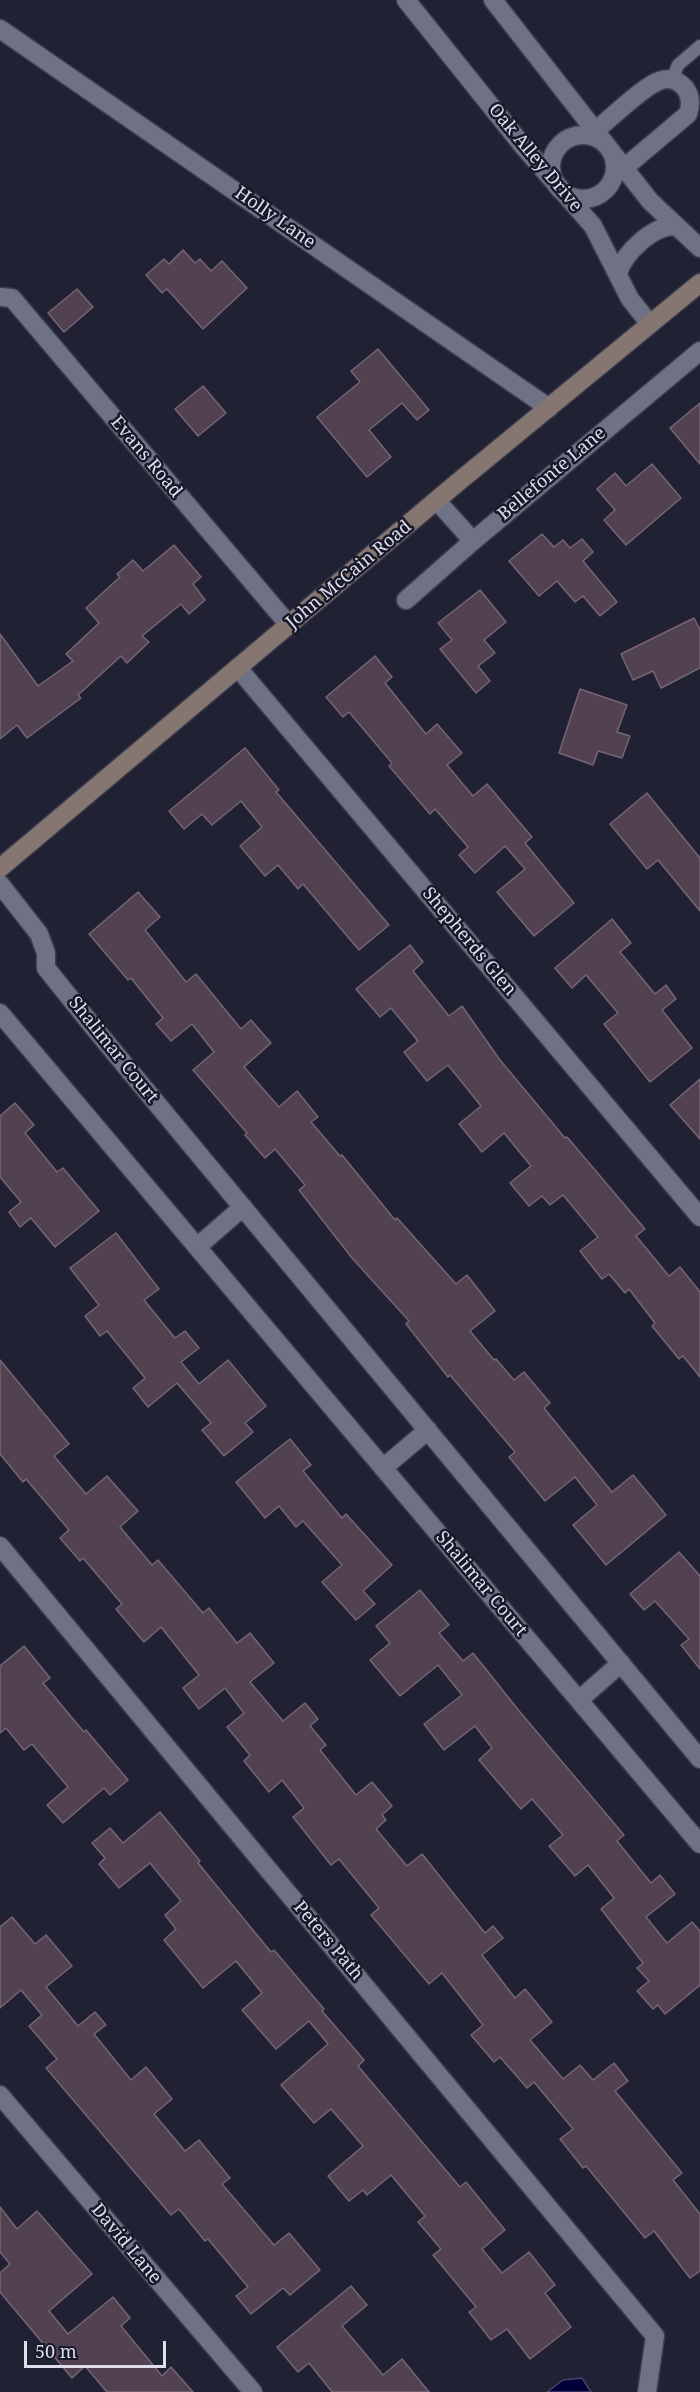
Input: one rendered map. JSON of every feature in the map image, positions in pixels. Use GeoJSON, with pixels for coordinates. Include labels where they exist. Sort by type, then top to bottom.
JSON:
{"type":"FeatureCollection","features":[{"type":"Feature","properties":{"kind":"main road","name":"John McCain Road"},"geometry":{"type":"LineString","coordinates":[[0,868],[700,283]]}},
{"type":"Feature","properties":{"kind":"street","name":"Oak Alley Drive"},"geometry":{"type":"LineString","coordinates":[[406,0],[522,146],[592,226],[630,299],[650,324]]}},
{"type":"Feature","properties":{"kind":"street"},"geometry":{"type":"LineString","coordinates":[[493,0],[650,201],[700,248]]}},
{"type":"Feature","properties":{"kind":"street","name":"Holly Lane"},"geometry":{"type":"LineString","coordinates":[[0,29],[549,408]]}},
{"type":"Feature","properties":{"kind":"street"},"geometry":{"type":"LineString","coordinates":[[595,131],[659,81],[672,80],[682,84],[687,91],[690,106],[687,114],[624,168]]}},
{"type":"Feature","properties":{"kind":"street"},"geometry":{"type":"LineString","coordinates":[[589,135],[607,146],[613,155],[614,175],[602,192],[583,199],[563,192],[552,175],[554,154],[568,138],[589,135]]}},
{"type":"Feature","properties":{"kind":"street"},"geometry":{"type":"LineString","coordinates":[[618,273],[631,252],[654,232],[676,226]]}},
{"type":"Feature","properties":{"kind":"street","name":"Evans Road"},"geometry":{"type":"LineString","coordinates":[[0,297],[12,298],[289,625]]}},
{"type":"Feature","properties":{"kind":"street","name":"Bellefonte Lane"},"geometry":{"type":"LineString","coordinates":[[406,600],[700,351]]}},
{"type":"Feature","properties":{"kind":"street"},"geometry":{"type":"LineString","coordinates":[[437,501],[473,541]]}},
{"type":"Feature","properties":{"kind":"street","name":"Shepherds Glen"},"geometry":{"type":"LineString","coordinates":[[238,668],[700,1217]]}},
{"type":"Feature","properties":{"kind":"street","name":"Shalimar Court"},"geometry":{"type":"LineString","coordinates":[[0,884],[39,934],[46,953],[46,968],[700,1759]]}},
{"type":"Feature","properties":{"kind":"street","name":"Shalimar Court"},"geometry":{"type":"LineString","coordinates":[[0,1013],[700,1844]]}},
{"type":"Feature","properties":{"kind":"street"},"geometry":{"type":"LineString","coordinates":[[197,1247],[243,1207]]}},
{"type":"Feature","properties":{"kind":"street"},"geometry":{"type":"LineString","coordinates":[[383,1468],[428,1430]]}},
{"type":"Feature","properties":{"kind":"street","name":"Peters Path"},"geometry":{"type":"LineString","coordinates":[[0,1546],[655,2336],[647,2392]]}},
{"type":"Feature","properties":{"kind":"street"},"geometry":{"type":"LineString","coordinates":[[579,1700],[621,1664]]}},
{"type":"Feature","properties":{"kind":"street","name":"David Lane"},"geometry":{"type":"LineString","coordinates":[[0,2095],[253,2392]]}},
{"type":"Feature","properties":{"kind":"lane"},"geometry":{"type":"LineString","coordinates":[[672,80],[678,65],[700,46]]}},
{"type":"Feature","properties":{"kind":"shaded area"},"geometry":{"type":"Polygon","coordinates":[[[582,2378],[591,2392],[547,2392],[563,2380],[582,2378]]]}},
{"type":"Feature","properties":{"kind":"building"},"geometry":{"type":"Polygon","coordinates":[[[183,250],[195,263],[200,259],[211,271],[222,261],[247,288],[203,329],[167,289],[162,293],[146,275],[164,259],[169,264],[183,250]]]}},
{"type":"Feature","properties":{"kind":"building"},"geometry":{"type":"Polygon","coordinates":[[[77,289],[93,307],[64,332],[48,313],[77,289]]]}},
{"type":"Feature","properties":{"kind":"building"},"geometry":{"type":"Polygon","coordinates":[[[378,349],[429,410],[417,420],[402,403],[369,430],[391,457],[367,477],[317,417],[360,382],[351,371],[378,349]]]}},
{"type":"Feature","properties":{"kind":"building"},"geometry":{"type":"Polygon","coordinates":[[[203,386],[226,413],[198,436],[175,409],[203,386]]]}},
{"type":"Feature","properties":{"kind":"building"},"geometry":{"type":"Polygon","coordinates":[[[700,403],[700,464],[670,428],[700,403]]]}},
{"type":"Feature","properties":{"kind":"building"},"geometry":{"type":"Polygon","coordinates":[[[652,464],[681,498],[626,545],[604,520],[615,510],[597,489],[615,473],[626,486],[652,464]]]}},
{"type":"Feature","properties":{"kind":"building"},"geometry":{"type":"Polygon","coordinates":[[[542,534],[554,547],[563,540],[570,548],[582,539],[593,552],[583,561],[617,602],[600,616],[583,596],[575,602],[557,581],[539,596],[509,561],[542,534]]]}},
{"type":"Feature","properties":{"kind":"building"},"geometry":{"type":"Polygon","coordinates":[[[174,545],[201,577],[193,584],[205,600],[189,614],[181,604],[142,636],[149,642],[127,663],[121,656],[78,695],[81,698],[27,738],[17,725],[0,739],[0,634],[38,686],[73,661],[66,654],[99,623],[86,608],[120,577],[117,574],[133,560],[143,571],[174,545]]]}},
{"type":"Feature","properties":{"kind":"building"},"geometry":{"type":"Polygon","coordinates":[[[480,590],[506,622],[484,640],[495,653],[478,666],[490,681],[476,693],[440,649],[452,640],[438,623],[480,590]]]}},
{"type":"Feature","properties":{"kind":"building"},"geometry":{"type":"Polygon","coordinates":[[[694,618],[700,630],[700,668],[661,688],[653,671],[633,680],[621,654],[694,618]]]}},
{"type":"Feature","properties":{"kind":"building"},"geometry":{"type":"Polygon","coordinates":[[[375,656],[392,677],[385,683],[426,734],[437,724],[462,753],[447,765],[473,796],[487,784],[532,837],[525,843],[574,903],[534,936],[497,892],[525,869],[505,846],[475,873],[459,855],[468,847],[435,809],[430,814],[389,766],[392,763],[349,712],[343,717],[326,697],[375,656]]]}},
{"type":"Feature","properties":{"kind":"building"},"geometry":{"type":"Polygon","coordinates":[[[580,689],[627,705],[617,732],[630,736],[622,758],[598,751],[593,765],[559,753],[580,689]]]}},
{"type":"Feature","properties":{"kind":"building"},"geometry":{"type":"Polygon","coordinates":[[[245,748],[279,790],[276,792],[389,925],[359,950],[303,884],[298,889],[278,865],[265,876],[240,846],[262,827],[241,801],[212,825],[202,814],[184,829],[169,811],[245,748]]]}},
{"type":"Feature","properties":{"kind":"building"},"geometry":{"type":"Polygon","coordinates":[[[647,793],[700,858],[700,911],[658,860],[647,869],[610,824],[647,793]]]}},
{"type":"Feature","properties":{"kind":"building"},"geometry":{"type":"Polygon","coordinates":[[[138,892],[160,917],[145,930],[186,982],[196,974],[241,1029],[251,1020],[271,1043],[244,1067],[279,1107],[297,1091],[318,1117],[311,1122],[340,1156],[342,1155],[395,1220],[397,1218],[456,1284],[467,1275],[495,1311],[470,1331],[514,1380],[524,1372],[550,1403],[544,1408],[612,1492],[633,1475],[666,1515],[606,1565],[573,1525],[597,1505],[575,1477],[545,1501],[509,1457],[515,1452],[450,1375],[448,1377],[406,1324],[409,1321],[352,1258],[299,1190],[305,1185],[275,1149],[265,1158],[245,1135],[247,1133],[193,1070],[214,1052],[192,1024],[171,1041],[156,1024],[163,1018],[131,978],[128,980],[89,934],[138,892]]]}},
{"type":"Feature","properties":{"kind":"building"},"geometry":{"type":"Polygon","coordinates":[[[612,919],[631,943],[620,952],[655,994],[666,985],[676,999],[662,1010],[692,1048],[650,1082],[604,1024],[618,1013],[586,975],[572,988],[555,968],[612,919]]]}},
{"type":"Feature","properties":{"kind":"building"},"geometry":{"type":"Polygon","coordinates":[[[410,945],[423,962],[413,971],[449,1016],[462,1006],[500,1060],[645,1229],[636,1236],[669,1276],[680,1267],[700,1292],[700,1377],[683,1356],[679,1359],[652,1326],[655,1323],[629,1289],[625,1293],[609,1274],[602,1279],[580,1251],[598,1237],[563,1195],[550,1205],[542,1196],[529,1206],[510,1183],[531,1166],[504,1133],[482,1152],[459,1124],[481,1106],[448,1065],[427,1081],[404,1052],[418,1041],[391,1008],[380,1017],[356,989],[410,945]]]}},
{"type":"Feature","properties":{"kind":"building"},"geometry":{"type":"Polygon","coordinates":[[[700,1079],[700,1139],[670,1105],[700,1079]]]}},
{"type":"Feature","properties":{"kind":"building"},"geometry":{"type":"Polygon","coordinates":[[[15,1103],[34,1125],[25,1133],[57,1172],[63,1168],[99,1211],[55,1247],[31,1218],[20,1227],[9,1212],[21,1202],[0,1177],[0,1116],[15,1103]]]}},
{"type":"Feature","properties":{"kind":"building"},"geometry":{"type":"Polygon","coordinates":[[[116,1233],[159,1289],[144,1300],[175,1338],[185,1331],[199,1348],[181,1362],[199,1384],[228,1360],[266,1406],[245,1423],[253,1432],[224,1456],[202,1430],[211,1423],[177,1383],[148,1407],[133,1388],[145,1378],[107,1331],[100,1336],[85,1316],[99,1305],[70,1268],[116,1233]]]}},
{"type":"Feature","properties":{"kind":"building"},"geometry":{"type":"Polygon","coordinates":[[[0,1360],[69,1444],[54,1456],[86,1494],[107,1476],[138,1511],[120,1527],[152,1565],[158,1560],[203,1613],[209,1608],[237,1643],[250,1633],[274,1663],[250,1682],[283,1721],[305,1703],[318,1719],[310,1726],[326,1745],[320,1750],[356,1795],[372,1782],[392,1806],[382,1815],[386,1820],[376,1829],[407,1866],[422,1854],[485,1933],[493,1926],[503,1938],[482,1955],[515,1998],[525,1989],[552,2022],[530,2040],[563,2079],[580,2065],[593,2080],[614,2063],[628,2081],[615,2091],[682,2173],[673,2180],[700,2214],[700,2271],[690,2278],[654,2231],[645,2238],[586,2166],[583,2168],[560,2139],[573,2129],[534,2082],[527,2088],[500,2057],[494,2062],[471,2035],[483,2025],[442,1973],[429,1984],[371,1915],[379,1908],[339,1859],[331,1865],[293,1817],[304,1808],[282,1780],[269,1792],[244,1761],[250,1755],[227,1727],[244,1713],[225,1688],[199,1709],[183,1688],[199,1675],[161,1627],[144,1642],[116,1609],[122,1604],[83,1558],[80,1561],[60,1538],[69,1530],[26,1479],[23,1482],[0,1454],[0,1360]]]}},
{"type":"Feature","properties":{"kind":"building"},"geometry":{"type":"Polygon","coordinates":[[[290,1439],[311,1465],[303,1471],[342,1518],[346,1514],[392,1565],[363,1591],[375,1604],[356,1620],[322,1582],[342,1565],[303,1521],[296,1527],[279,1506],[265,1518],[236,1482],[290,1439]]]}},
{"type":"Feature","properties":{"kind":"building"},"geometry":{"type":"Polygon","coordinates":[[[679,1552],[700,1576],[700,1669],[681,1645],[689,1639],[655,1601],[644,1610],[630,1594],[679,1552]]]}},
{"type":"Feature","properties":{"kind":"building"},"geometry":{"type":"Polygon","coordinates":[[[420,1590],[449,1625],[439,1633],[463,1661],[473,1653],[624,1835],[617,1841],[651,1883],[660,1875],[675,1894],[646,1917],[667,1943],[692,1922],[700,1931],[700,1985],[665,2014],[658,2005],[653,2009],[637,1991],[649,1981],[637,1968],[643,1963],[601,1909],[614,1898],[588,1865],[575,1876],[549,1846],[563,1835],[532,1799],[521,1809],[479,1760],[492,1748],[475,1726],[444,1750],[424,1724],[462,1695],[438,1665],[400,1696],[370,1660],[390,1643],[376,1626],[420,1590]]]}},
{"type":"Feature","properties":{"kind":"building"},"geometry":{"type":"Polygon","coordinates":[[[24,1646],[50,1678],[43,1683],[128,1780],[110,1795],[104,1788],[63,1823],[47,1805],[68,1787],[32,1744],[24,1750],[6,1728],[0,1733],[0,1666],[24,1646]]]}},
{"type":"Feature","properties":{"kind":"building"},"geometry":{"type":"Polygon","coordinates":[[[160,1812],[200,1861],[198,1863],[271,1952],[274,1950],[364,2060],[358,2066],[460,2187],[466,2182],[505,2230],[482,2249],[502,2273],[529,2252],[555,2285],[545,2293],[571,2327],[530,2359],[507,2329],[491,2340],[469,2312],[476,2307],[433,2255],[441,2249],[418,2222],[425,2216],[391,2175],[367,2195],[363,2190],[349,2201],[328,2176],[363,2146],[331,2109],[314,2123],[281,2085],[328,2044],[309,2021],[276,2049],[242,2010],[262,1993],[236,1961],[203,1988],[164,1940],[176,1929],[165,1915],[181,1901],[150,1863],[119,1888],[99,1864],[105,1858],[92,1843],[110,1828],[123,1843],[160,1812]]]}},
{"type":"Feature","properties":{"kind":"building"},"geometry":{"type":"Polygon","coordinates":[[[12,1917],[35,1944],[46,1935],[72,1966],[46,1987],[78,2026],[95,2012],[106,2025],[94,2034],[131,2080],[146,2067],[172,2099],[154,2114],[185,2151],[199,2140],[230,2178],[222,2184],[274,2245],[289,2233],[320,2270],[290,2295],[283,2288],[251,2314],[236,2296],[248,2287],[208,2239],[205,2241],[179,2209],[171,2215],[46,2068],[57,2059],[29,2026],[42,2015],[21,1990],[0,2008],[0,1927],[12,1917]]]}},
{"type":"Feature","properties":{"kind":"building"},"geometry":{"type":"Polygon","coordinates":[[[0,2207],[17,2229],[37,2211],[92,2274],[49,2311],[68,2334],[113,2297],[130,2318],[121,2326],[162,2376],[171,2367],[193,2392],[107,2392],[85,2366],[72,2378],[0,2292],[0,2273],[10,2264],[0,2252],[0,2207]]]}},
{"type":"Feature","properties":{"kind":"building"},"geometry":{"type":"Polygon","coordinates":[[[351,2286],[367,2305],[342,2326],[383,2375],[402,2359],[429,2392],[332,2392],[309,2363],[298,2372],[277,2347],[351,2286]]]}}]}
